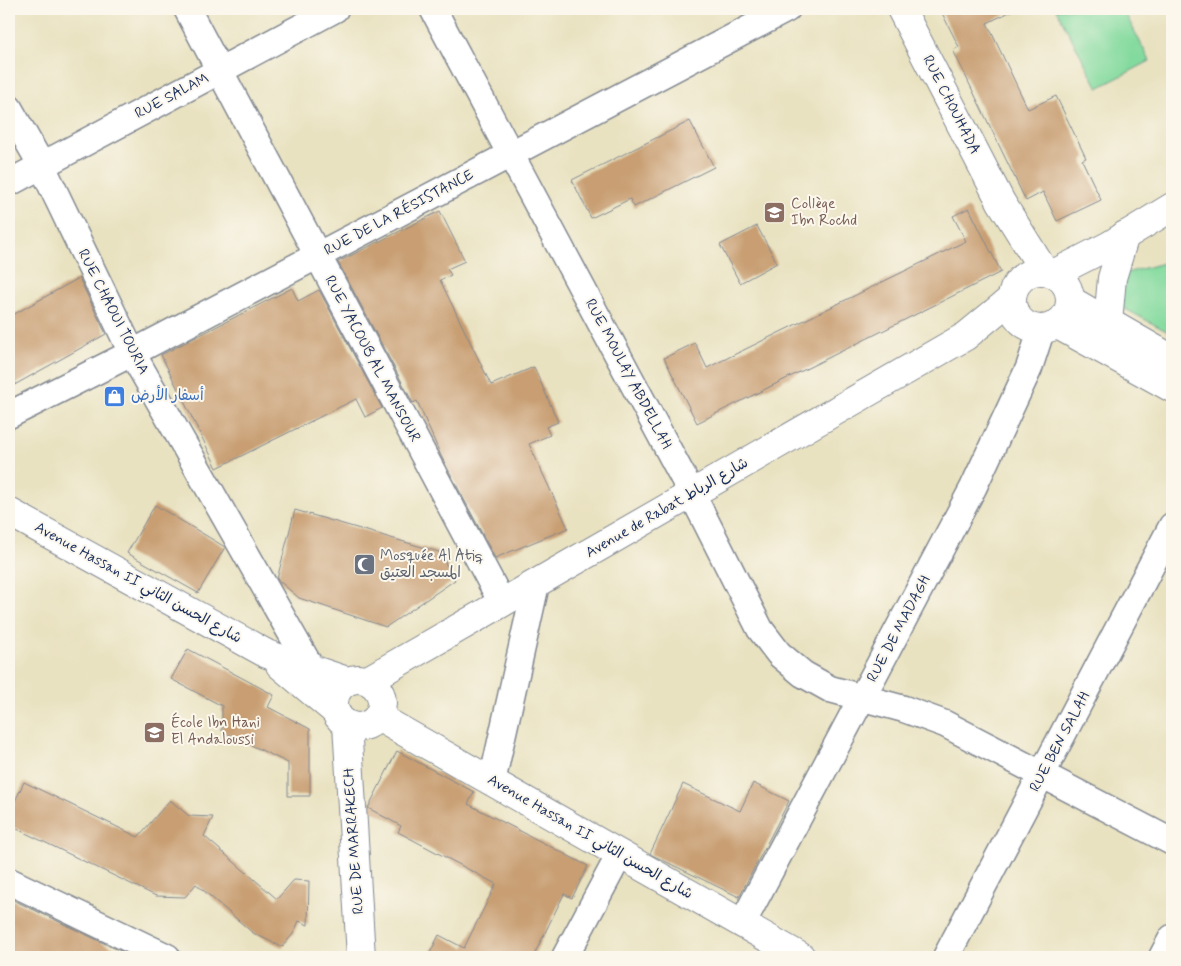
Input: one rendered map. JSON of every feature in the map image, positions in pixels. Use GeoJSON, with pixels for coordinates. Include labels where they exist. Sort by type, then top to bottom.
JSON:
{"type":"FeatureCollection","features":[{"type":"Feature","properties":{"kind":"street","name":"RUE YACOUB AL MANSOUR"},"geometry":{"type":"LineString","coordinates":[[187,9],[502,603]]}},
{"type":"Feature","properties":{"kind":"street","name":"RUE SALAM"},"geometry":{"type":"LineString","coordinates":[[9,183],[335,9]]}},
{"type":"Feature","properties":{"kind":"street","name":"RUE MOULAY ABDELLAH"},"geometry":{"type":"LineString","coordinates":[[433,9],[692,494],[760,629],[779,654],[803,674],[830,689],[904,709],[945,724],[1172,842]]}},
{"type":"Feature","properties":{"kind":"street","name":"RUE DE LA RÉSISTANCE"},"geometry":{"type":"LineString","coordinates":[[9,415],[318,256],[787,9]]}},
{"type":"Feature","properties":{"kind":"street","name":"RUE CHOUHADA"},"geometry":{"type":"LineString","coordinates":[[901,9],[1001,202],[1059,285]]}},
{"type":"Feature","properties":{"kind":"street","name":"RUE CHAOUI TOURIA"},"geometry":{"type":"LineString","coordinates":[[9,108],[42,166],[132,353],[312,670]]}},
{"type":"Feature","properties":{"kind":"street","name":"RUE CHOUHADA"},"geometry":{"type":"LineString","coordinates":[[1001,202],[1015,290]]}},
{"type":"Feature","properties":{"kind":"street"},"geometry":{"type":"LineString","coordinates":[[1059,285],[1118,240],[1172,207]]}},
{"type":"Feature","properties":{"kind":"street"},"geometry":{"type":"LineString","coordinates":[[1108,322],[1118,240]]}},
{"type":"Feature","properties":{"kind":"street"},"geometry":{"type":"LineString","coordinates":[[1172,359],[1108,322],[1059,285],[1026,275],[1015,290],[1017,316],[1041,325],[1172,388]]}},
{"type":"Feature","properties":{"kind":"street"},"geometry":{"type":"LineString","coordinates":[[1041,325],[1066,314],[1059,285]]}},
{"type":"Feature","properties":{"kind":"street","name":"Avenue de Rabat شارع الرباط"},"geometry":{"type":"LineString","coordinates":[[358,680],[536,584],[966,336],[1015,290]]}},
{"type":"Feature","properties":{"kind":"street","name":"Avenue de Rabat شارع الرباط"},"geometry":{"type":"LineString","coordinates":[[966,336],[1041,325]]}},
{"type":"Feature","properties":{"kind":"street","name":"RUE DE MADAGH"},"geometry":{"type":"LineString","coordinates":[[742,924],[973,488],[1029,368],[1041,325]]}},
{"type":"Feature","properties":{"kind":"street","name":"Avenue Hassan II شارع الحسن الثاني"},"geometry":{"type":"LineString","coordinates":[[9,512],[267,654],[312,670],[358,680]]}},
{"type":"Feature","properties":{"kind":"street","name":"RUE BEN SALAH"},"geometry":{"type":"LineString","coordinates":[[946,957],[1172,526]]}},
{"type":"Feature","properties":{"kind":"street"},"geometry":{"type":"LineString","coordinates":[[492,782],[536,584]]}},
{"type":"Feature","properties":{"kind":"street","name":"Avenue Hassan II شارع الحسن الثاني"},"geometry":{"type":"LineString","coordinates":[[267,654],[341,718]]}},
{"type":"Feature","properties":{"kind":"street"},"geometry":{"type":"LineString","coordinates":[[358,680],[375,685],[382,700],[378,717],[364,726],[341,718],[334,697],[341,685],[358,680]]}},
{"type":"Feature","properties":{"kind":"street","name":"Avenue Hassan II شارع الحسن الثاني"},"geometry":{"type":"LineString","coordinates":[[378,717],[801,957]]}},
{"type":"Feature","properties":{"kind":"street","name":"RUE DE MARRAKECH"},"geometry":{"type":"LineString","coordinates":[[341,718],[361,957]]}},
{"type":"Feature","properties":{"kind":"street"},"geometry":{"type":"LineString","coordinates":[[565,957],[620,854]]}},
{"type":"Feature","properties":{"kind":"street"},"geometry":{"type":"LineString","coordinates":[[9,881],[167,957]]}},
{"type":"Feature","properties":{"kind":"street"},"geometry":{"type":"LineString","coordinates":[[1162,957],[1172,938]]}},
{"type":"Feature","properties":{"kind":"green space"},"geometry":{"type":"Polygon","coordinates":[[[1056,9],[1123,9],[1150,61],[1098,88],[1056,9]]]}},
{"type":"Feature","properties":{"kind":"green space"},"geometry":{"type":"Polygon","coordinates":[[[1167,262],[1169,310],[1172,309],[1172,334],[1116,304],[1126,273],[1167,262]]]}},
{"type":"Feature","properties":{"kind":"building"},"geometry":{"type":"Polygon","coordinates":[[[940,9],[1016,9],[987,23],[1028,109],[1056,96],[1086,158],[1082,160],[1101,200],[1057,221],[1043,192],[1026,201],[953,50],[959,47],[940,9]]]}},
{"type":"Feature","properties":{"kind":"building"},"geometry":{"type":"Polygon","coordinates":[[[690,121],[714,167],[634,207],[630,199],[591,218],[572,180],[690,121]]]}},
{"type":"Feature","properties":{"kind":"building"},"geometry":{"type":"Polygon","coordinates":[[[969,208],[1001,272],[697,423],[664,358],[695,343],[707,368],[966,241],[953,216],[969,208]]]}},
{"type":"Feature","properties":{"kind":"building"},"geometry":{"type":"Polygon","coordinates":[[[440,211],[465,261],[447,269],[451,275],[440,280],[491,385],[534,367],[558,422],[546,427],[550,435],[529,444],[568,528],[495,558],[441,456],[417,401],[413,403],[338,262],[440,211]]]}},
{"type":"Feature","properties":{"kind":"building"},"geometry":{"type":"Polygon","coordinates":[[[757,226],[777,263],[740,283],[720,245],[757,226]]]}},
{"type":"Feature","properties":{"kind":"building"},"geometry":{"type":"Polygon","coordinates":[[[79,278],[106,334],[9,388],[9,317],[79,278]]]}},
{"type":"Feature","properties":{"kind":"building"},"geometry":{"type":"Polygon","coordinates":[[[292,288],[298,301],[319,290],[382,408],[365,417],[356,399],[217,468],[161,355],[292,288]]]}},
{"type":"Feature","properties":{"kind":"building"},"geometry":{"type":"Polygon","coordinates":[[[155,505],[225,547],[198,593],[127,553],[155,505]]]}},
{"type":"Feature","properties":{"kind":"building","name":"Mosquée Al Atiq المسجد العتيق"},"geometry":{"type":"Polygon","coordinates":[[[295,510],[439,552],[455,580],[386,627],[299,598],[277,579],[295,510]]]}},
{"type":"Feature","properties":{"kind":"building"},"geometry":{"type":"Polygon","coordinates":[[[188,649],[274,695],[268,707],[310,729],[310,796],[288,796],[288,763],[222,731],[222,706],[171,679],[188,649]]]}},
{"type":"Feature","properties":{"kind":"building"},"geometry":{"type":"Polygon","coordinates":[[[397,751],[474,792],[468,804],[588,866],[572,898],[564,894],[533,957],[428,957],[439,935],[464,948],[496,884],[398,832],[401,826],[368,808],[397,751]]]}},
{"type":"Feature","properties":{"kind":"building"},"geometry":{"type":"Polygon","coordinates":[[[24,782],[138,837],[170,800],[189,816],[213,817],[204,836],[277,899],[294,880],[309,881],[308,925],[299,921],[293,934],[282,947],[253,933],[196,884],[185,897],[156,896],[9,825],[9,814],[24,782]]]}},
{"type":"Feature","properties":{"kind":"building"},"geometry":{"type":"Polygon","coordinates":[[[753,783],[789,801],[739,897],[650,854],[683,784],[740,811],[753,783]]]}},
{"type":"Feature","properties":{"kind":"building"},"geometry":{"type":"Polygon","coordinates":[[[9,898],[133,957],[9,957],[9,898]]]}},
{"type":"Feature","properties":{"kind":"place","name":"Collège Ibn Rochd"},"geometry":{"type":"Point","coordinates":[775,213]}},
{"type":"Feature","properties":{"kind":"place","name":"أسفار الأرض"},"geometry":{"type":"Point","coordinates":[115,396]}},
{"type":"Feature","properties":{"kind":"place","name":"Mosquée Al Atiq المسجد العتيق"},"geometry":{"type":"Point","coordinates":[364,565]}},
{"type":"Feature","properties":{"kind":"place","name":"École Ibn Hani El Andaloussi"},"geometry":{"type":"Point","coordinates":[155,732]}}]}
